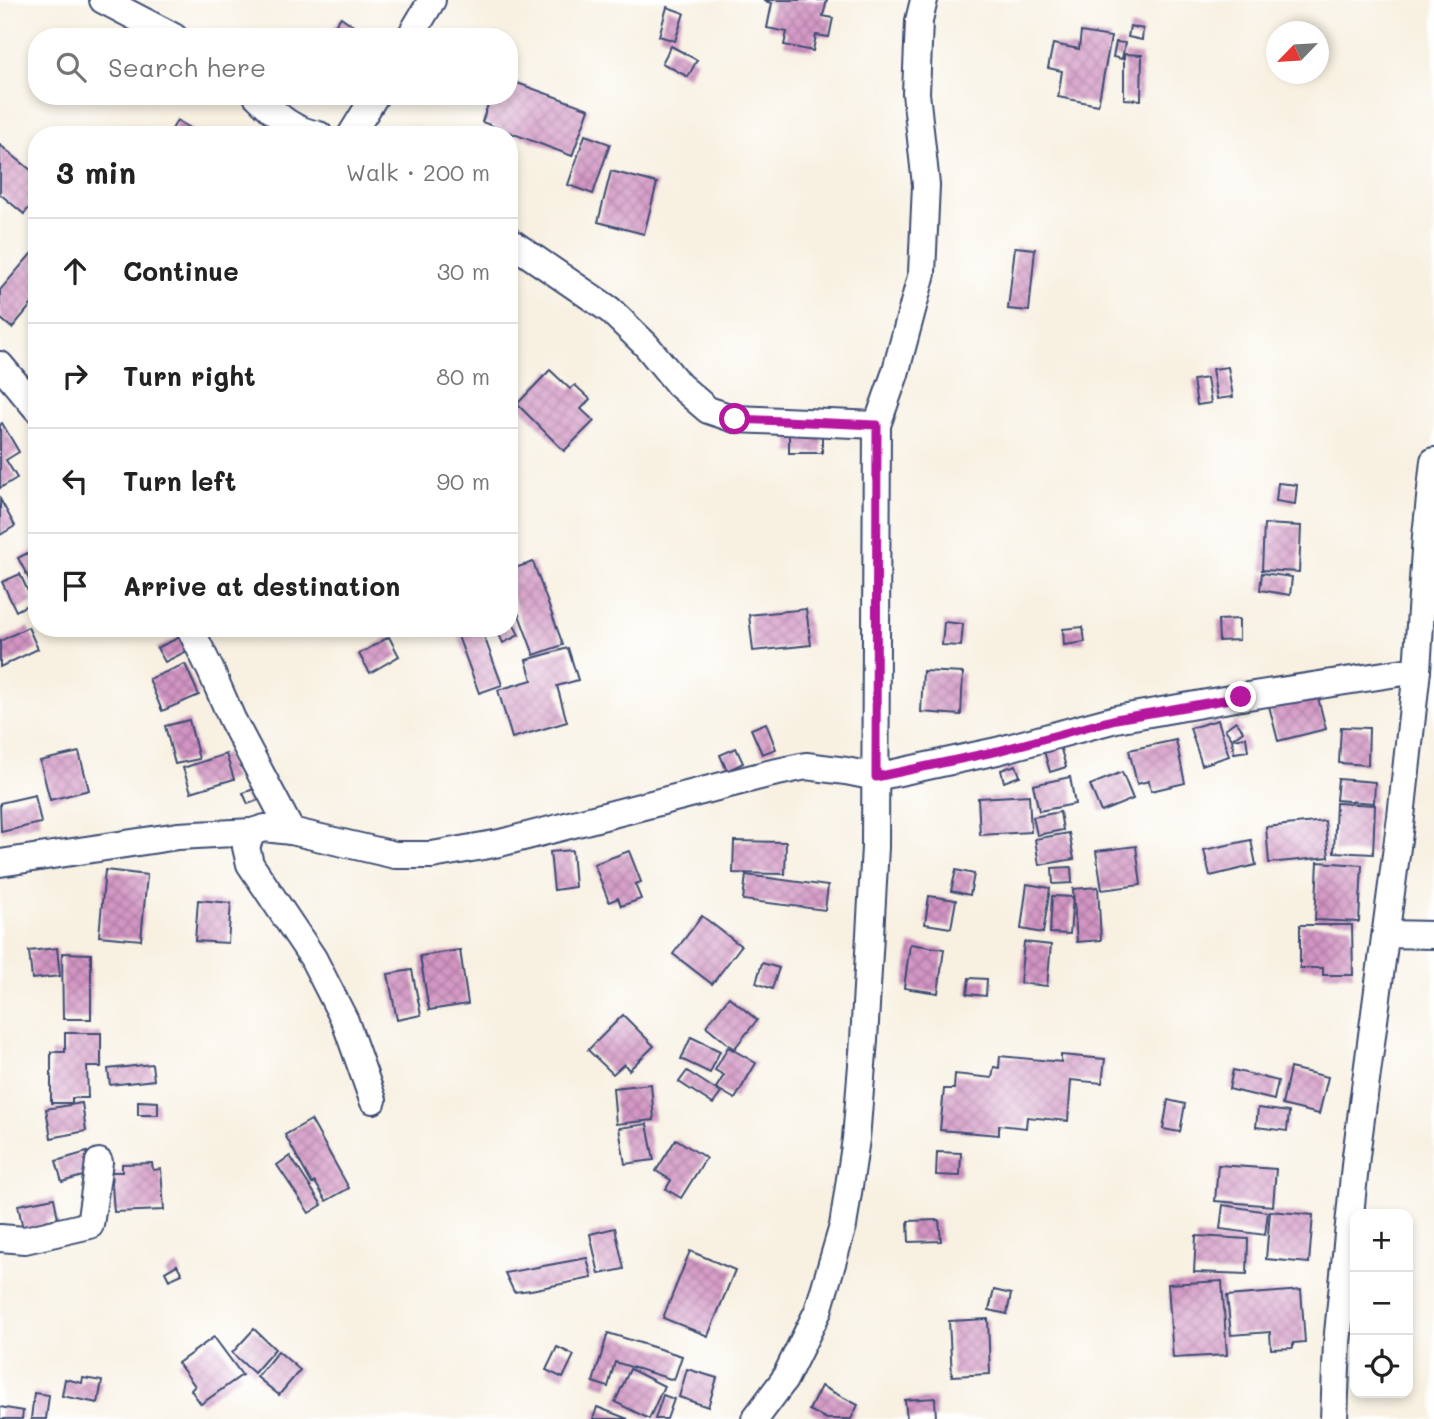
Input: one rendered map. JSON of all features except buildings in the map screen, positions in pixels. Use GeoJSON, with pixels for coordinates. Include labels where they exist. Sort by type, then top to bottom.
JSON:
{"type":"FeatureCollection","features":[{"type":"Feature","properties":{"kind":"street"},"geometry":{"type":"LineString","coordinates":[[103,0],[157,28]]}},
{"type":"Feature","properties":{"kind":"street"},"geometry":{"type":"LineString","coordinates":[[415,28],[432,0]]}},
{"type":"Feature","properties":{"kind":"street"},"geometry":{"type":"LineString","coordinates":[[755,1419],[784,1380],[818,1311],[843,1226],[856,1139],[875,847],[877,425],[895,374],[922,273],[926,185],[916,93],[919,21],[924,0]]}},
{"type":"Feature","properties":{"kind":"street"},"geometry":{"type":"LineString","coordinates":[[267,105],[292,126]]}},
{"type":"Feature","properties":{"kind":"street"},"geometry":{"type":"LineString","coordinates":[[357,126],[369,105]]}},
{"type":"Feature","properties":{"kind":"street"},"geometry":{"type":"LineString","coordinates":[[518,247],[610,310],[646,345],[679,385],[708,410],[735,419],[877,425]]}},
{"type":"Feature","properties":{"kind":"street"},"geometry":{"type":"LineString","coordinates":[[0,365],[28,398]]}},
{"type":"Feature","properties":{"kind":"street"},"geometry":{"type":"LineString","coordinates":[[1334,1419],[1337,1343],[1356,1156],[1386,934],[1416,670],[1434,461]]}},
{"type":"Feature","properties":{"kind":"street"},"geometry":{"type":"LineString","coordinates":[[194,637],[232,719],[291,831]]}},
{"type":"Feature","properties":{"kind":"street"},"geometry":{"type":"LineString","coordinates":[[0,863],[178,836],[252,832],[265,828],[291,831],[395,855],[432,855],[500,842],[806,766],[876,777],[998,751],[1116,719],[1416,670]]}},
{"type":"Feature","properties":{"kind":"street"},"geometry":{"type":"LineString","coordinates":[[252,832],[246,847],[250,864],[313,958],[345,1021],[373,1100]]}},
{"type":"Feature","properties":{"kind":"street"},"geometry":{"type":"LineString","coordinates":[[1386,934],[1434,935]]}},
{"type":"Feature","properties":{"kind":"street"},"geometry":{"type":"LineString","coordinates":[[0,1238],[25,1240],[90,1225],[99,1162]]}},
{"type":"Feature","properties":{"kind":"route"},"geometry":{"type":"LineString","coordinates":[[735,419],[877,425],[876,777],[998,751],[1116,719],[1241,697]]}}]}
